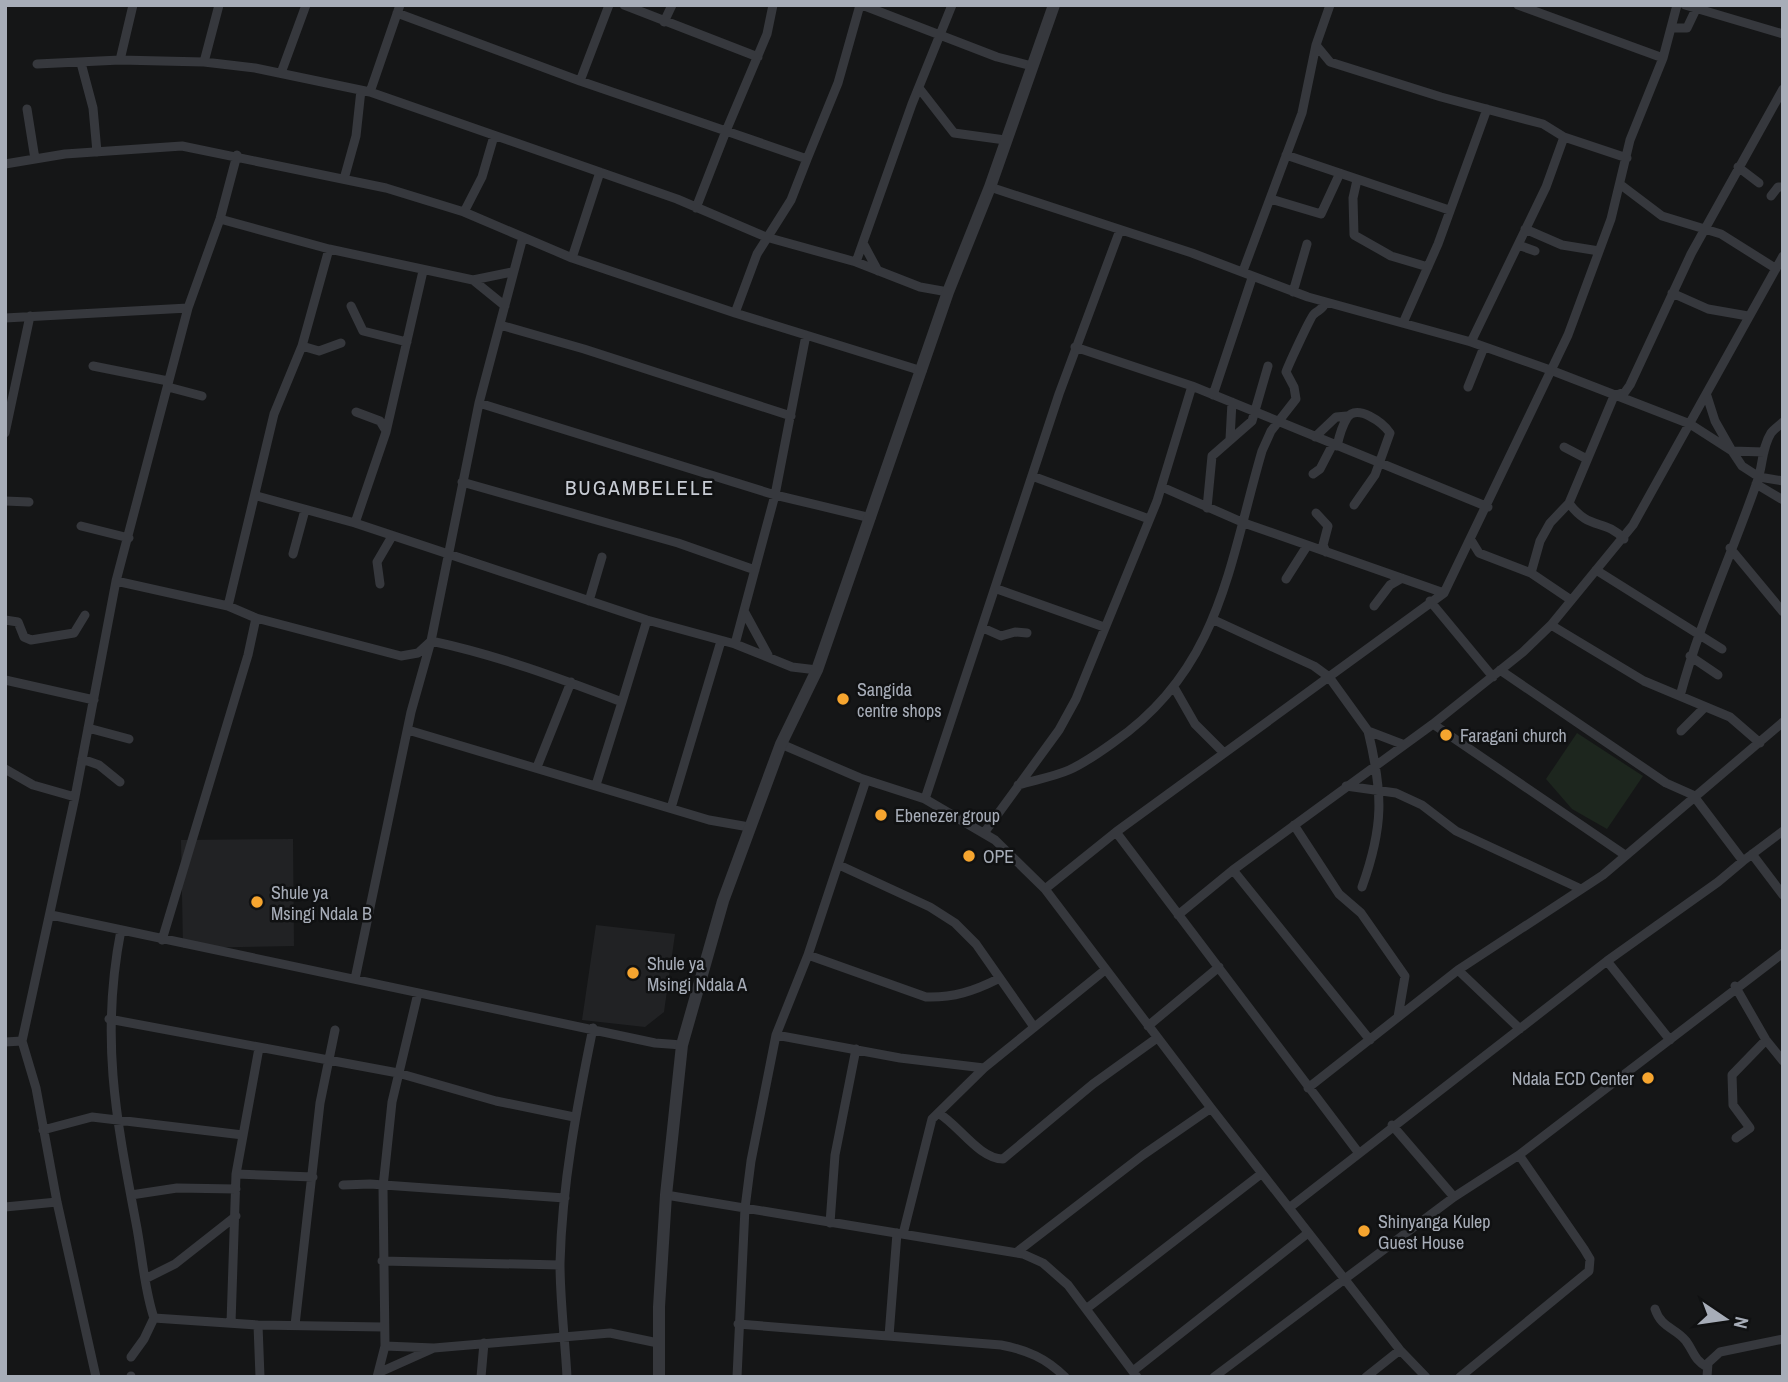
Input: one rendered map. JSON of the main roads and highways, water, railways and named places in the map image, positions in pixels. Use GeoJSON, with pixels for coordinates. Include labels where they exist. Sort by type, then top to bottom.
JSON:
{"type":"FeatureCollection","features":[{"type":"Feature","properties":{"kind":"place","name":"Sangida centre shops"},"geometry":{"type":"Point","coordinates":[843,699]}},
{"type":"Feature","properties":{"kind":"place","name":"Faragani church"},"geometry":{"type":"Point","coordinates":[1446,735]}},
{"type":"Feature","properties":{"kind":"place","name":"Ebenezer group"},"geometry":{"type":"Point","coordinates":[881,815]}},
{"type":"Feature","properties":{"kind":"place","name":"OPE"},"geometry":{"type":"Point","coordinates":[969,856]}},
{"type":"Feature","properties":{"kind":"place","name":"Shule ya Msingi Ndala B"},"geometry":{"type":"Point","coordinates":[257,902]}},
{"type":"Feature","properties":{"kind":"place","name":"Shule ya Msingi Ndala A"},"geometry":{"type":"Point","coordinates":[633,973]}},
{"type":"Feature","properties":{"kind":"place","name":"Ndala ECD Center"},"geometry":{"type":"Point","coordinates":[1648,1078]}},
{"type":"Feature","properties":{"kind":"place","name":"Shinyanga Kulep Guest House"},"geometry":{"type":"Point","coordinates":[1364,1231]}},
{"type":"Feature","properties":{"kind":"district","name":"BUGAMBELELE"},"geometry":{"type":"Point","coordinates":[640,487]}}]}
